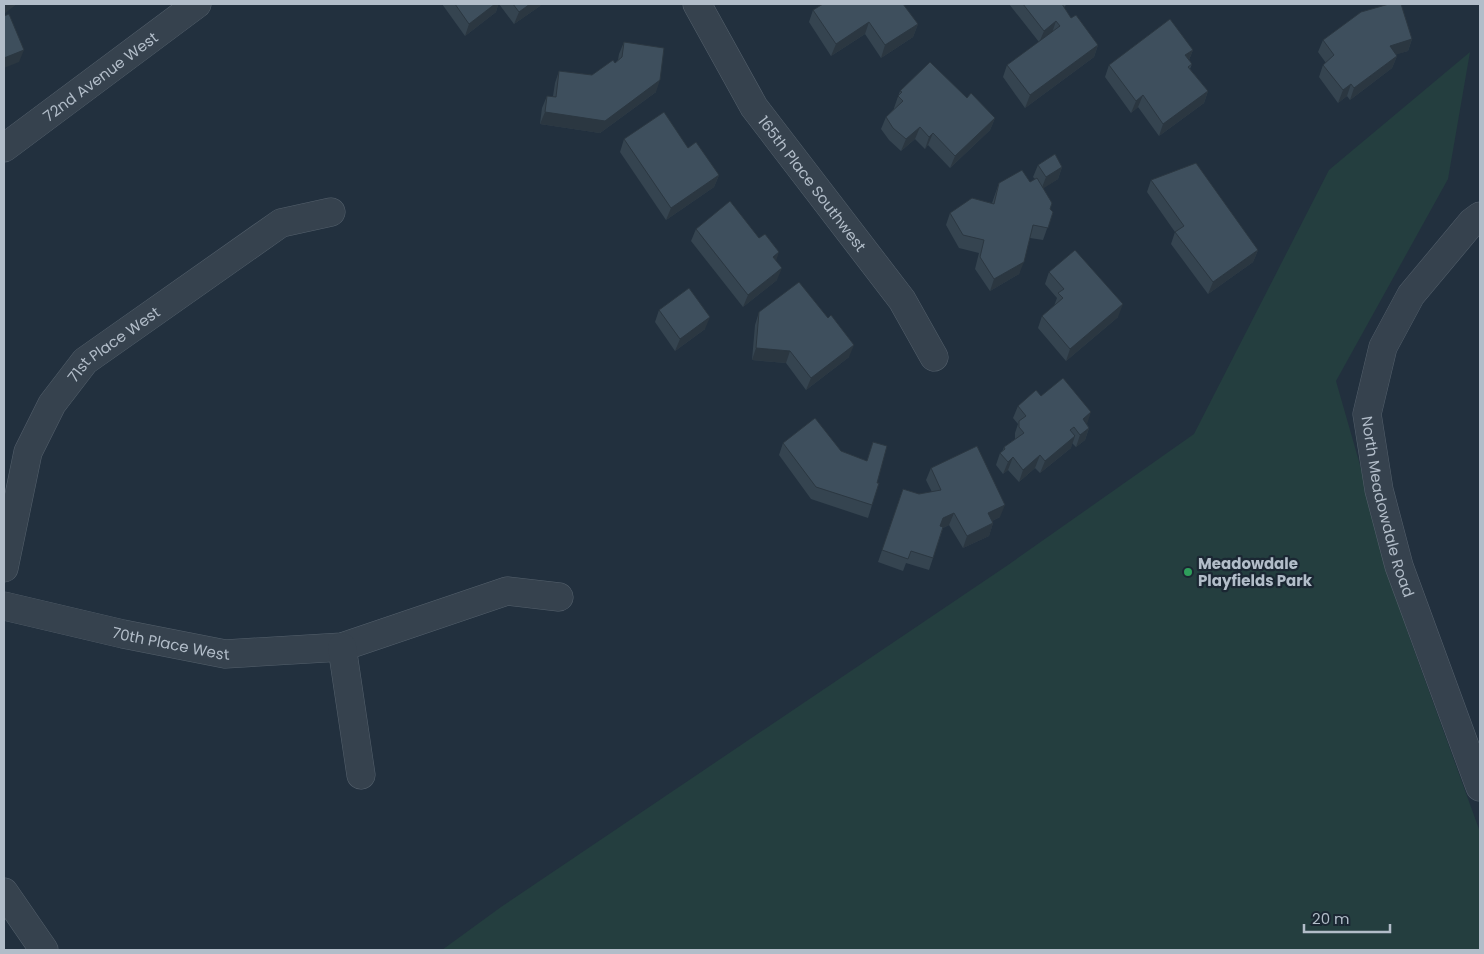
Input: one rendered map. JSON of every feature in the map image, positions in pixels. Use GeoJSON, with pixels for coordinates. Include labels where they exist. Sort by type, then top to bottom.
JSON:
{"type":"FeatureCollection","features":[{"type":"Feature","properties":{"kind":"street","name":"72nd Avenue West"},"geometry":{"type":"LineString","coordinates":[[4,148],[197,4]]}},
{"type":"Feature","properties":{"kind":"street","name":"165th Place Southwest"},"geometry":{"type":"LineString","coordinates":[[697,4],[754,107],[902,300],[934,357]]}},
{"type":"Feature","properties":{"kind":"street"},"geometry":{"type":"LineString","coordinates":[[1476,219],[1480,194]]}},
{"type":"Feature","properties":{"kind":"street","name":"71st Place West"},"geometry":{"type":"LineString","coordinates":[[4,568],[28,452],[52,404],[85,361],[281,223],[331,212]]}},
{"type":"Feature","properties":{"kind":"street","name":"North Meadowdale Road"},"geometry":{"type":"LineString","coordinates":[[1476,219],[1411,294],[1383,347],[1367,414],[1379,490],[1399,566],[1480,787]]}},
{"type":"Feature","properties":{"kind":"street","name":"70th Place West"},"geometry":{"type":"LineString","coordinates":[[4,606],[225,654],[342,648],[507,591],[559,596]]}},
{"type":"Feature","properties":{"kind":"street"},"geometry":{"type":"LineString","coordinates":[[342,648],[361,775]]}},
{"type":"Feature","properties":{"kind":"street"},"geometry":{"type":"LineString","coordinates":[[4,892],[44,950]]}},
{"type":"Feature","properties":{"kind":"green space","name":"Meadowdale Playfields Park"},"geometry":{"type":"Polygon","coordinates":[[[1470,52],[1448,179],[1336,381],[1408,633],[1480,832],[1480,950],[442,950],[501,907],[1008,565],[1194,434],[1329,170],[1470,52]]]}},
{"type":"Feature","properties":{"kind":"building"},"geometry":{"type":"Polygon","coordinates":[[[455,4],[495,4],[469,24],[455,4]]]}},
{"type":"Feature","properties":{"kind":"building"},"geometry":{"type":"Polygon","coordinates":[[[513,4],[530,4],[519,12],[513,4]]]}},
{"type":"Feature","properties":{"kind":"building"},"geometry":{"type":"Polygon","coordinates":[[[823,4],[903,4],[918,24],[885,45],[869,22],[836,44],[813,10],[823,4]]]}},
{"type":"Feature","properties":{"kind":"building"},"geometry":{"type":"Polygon","coordinates":[[[1023,4],[1062,4],[1071,18],[1076,15],[1098,45],[1030,95],[1007,65],[1060,26],[1056,21],[1044,31],[1023,4]]]}},
{"type":"Feature","properties":{"kind":"building"},"geometry":{"type":"Polygon","coordinates":[[[1389,4],[1401,4],[1412,39],[1390,46],[1397,56],[1354,88],[1351,84],[1343,90],[1323,65],[1334,55],[1323,40],[1361,12],[1389,4]]]}},
{"type":"Feature","properties":{"kind":"building"},"geometry":{"type":"Polygon","coordinates":[[[9,14],[24,50],[4,58],[4,16],[9,14]]]}},
{"type":"Feature","properties":{"kind":"building"},"geometry":{"type":"Polygon","coordinates":[[[1170,19],[1193,50],[1185,55],[1192,64],[1188,67],[1208,91],[1163,124],[1143,95],[1136,101],[1109,65],[1170,19]]]}},
{"type":"Feature","properties":{"kind":"building"},"geometry":{"type":"Polygon","coordinates":[[[624,42],[664,48],[660,80],[605,121],[545,112],[547,96],[556,97],[559,71],[592,75],[613,60],[615,63],[622,57],[624,42]]]}},
{"type":"Feature","properties":{"kind":"building"},"geometry":{"type":"Polygon","coordinates":[[[930,62],[967,98],[971,93],[995,118],[955,156],[933,133],[929,137],[920,127],[906,139],[893,128],[886,117],[903,101],[898,96],[902,92],[900,91],[930,62]]]}},
{"type":"Feature","properties":{"kind":"building"},"geometry":{"type":"Polygon","coordinates":[[[664,112],[688,148],[696,142],[719,175],[671,208],[624,139],[664,112]]]}},
{"type":"Feature","properties":{"kind":"building"},"geometry":{"type":"Polygon","coordinates":[[[1055,154],[1062,167],[1046,177],[1038,165],[1055,154]]]}},
{"type":"Feature","properties":{"kind":"building"},"geometry":{"type":"Polygon","coordinates":[[[1196,163],[1258,250],[1213,282],[1175,232],[1184,226],[1151,180],[1196,163]]]}},
{"type":"Feature","properties":{"kind":"building"},"geometry":{"type":"Polygon","coordinates":[[[1022,170],[1030,182],[1037,178],[1052,203],[1050,209],[1053,212],[1048,228],[1033,225],[1024,262],[994,279],[980,257],[984,240],[963,235],[950,213],[972,198],[994,204],[999,183],[1022,170]]]}},
{"type":"Feature","properties":{"kind":"building"},"geometry":{"type":"Polygon","coordinates":[[[730,201],[759,238],[765,234],[779,252],[773,257],[782,268],[748,295],[696,229],[730,201]]]}},
{"type":"Feature","properties":{"kind":"building"},"geometry":{"type":"Polygon","coordinates":[[[1075,250],[1123,304],[1070,349],[1042,316],[1063,298],[1058,293],[1064,289],[1049,272],[1075,250]]]}},
{"type":"Feature","properties":{"kind":"building"},"geometry":{"type":"Polygon","coordinates":[[[799,282],[828,318],[831,315],[854,345],[811,378],[790,351],[756,348],[759,312],[799,282]]]}},
{"type":"Feature","properties":{"kind":"building"},"geometry":{"type":"Polygon","coordinates":[[[689,288],[710,317],[680,339],[659,310],[689,288]]]}},
{"type":"Feature","properties":{"kind":"building"},"geometry":{"type":"Polygon","coordinates":[[[1063,378],[1091,412],[1083,419],[1089,428],[1080,435],[1074,427],[1070,430],[1075,436],[1045,461],[1040,455],[1023,470],[1013,457],[1008,462],[1000,453],[1005,449],[1004,447],[1024,433],[1019,427],[1019,421],[1026,416],[1018,406],[1036,390],[1041,396],[1063,378]]]}},
{"type":"Feature","properties":{"kind":"building"},"geometry":{"type":"Polygon","coordinates":[[[815,418],[841,451],[867,461],[873,442],[887,446],[872,505],[816,487],[783,443],[815,418]]]}},
{"type":"Feature","properties":{"kind":"building"},"geometry":{"type":"Polygon","coordinates":[[[977,446],[1005,505],[988,513],[993,523],[967,536],[954,513],[943,518],[940,526],[943,527],[933,558],[911,551],[908,559],[882,550],[903,489],[919,494],[941,490],[931,468],[977,446]]]}},
{"type":"Feature","properties":{"kind":"place","name":"Meadowdale Playfields Park"},"geometry":{"type":"Point","coordinates":[1188,572]}}]}
